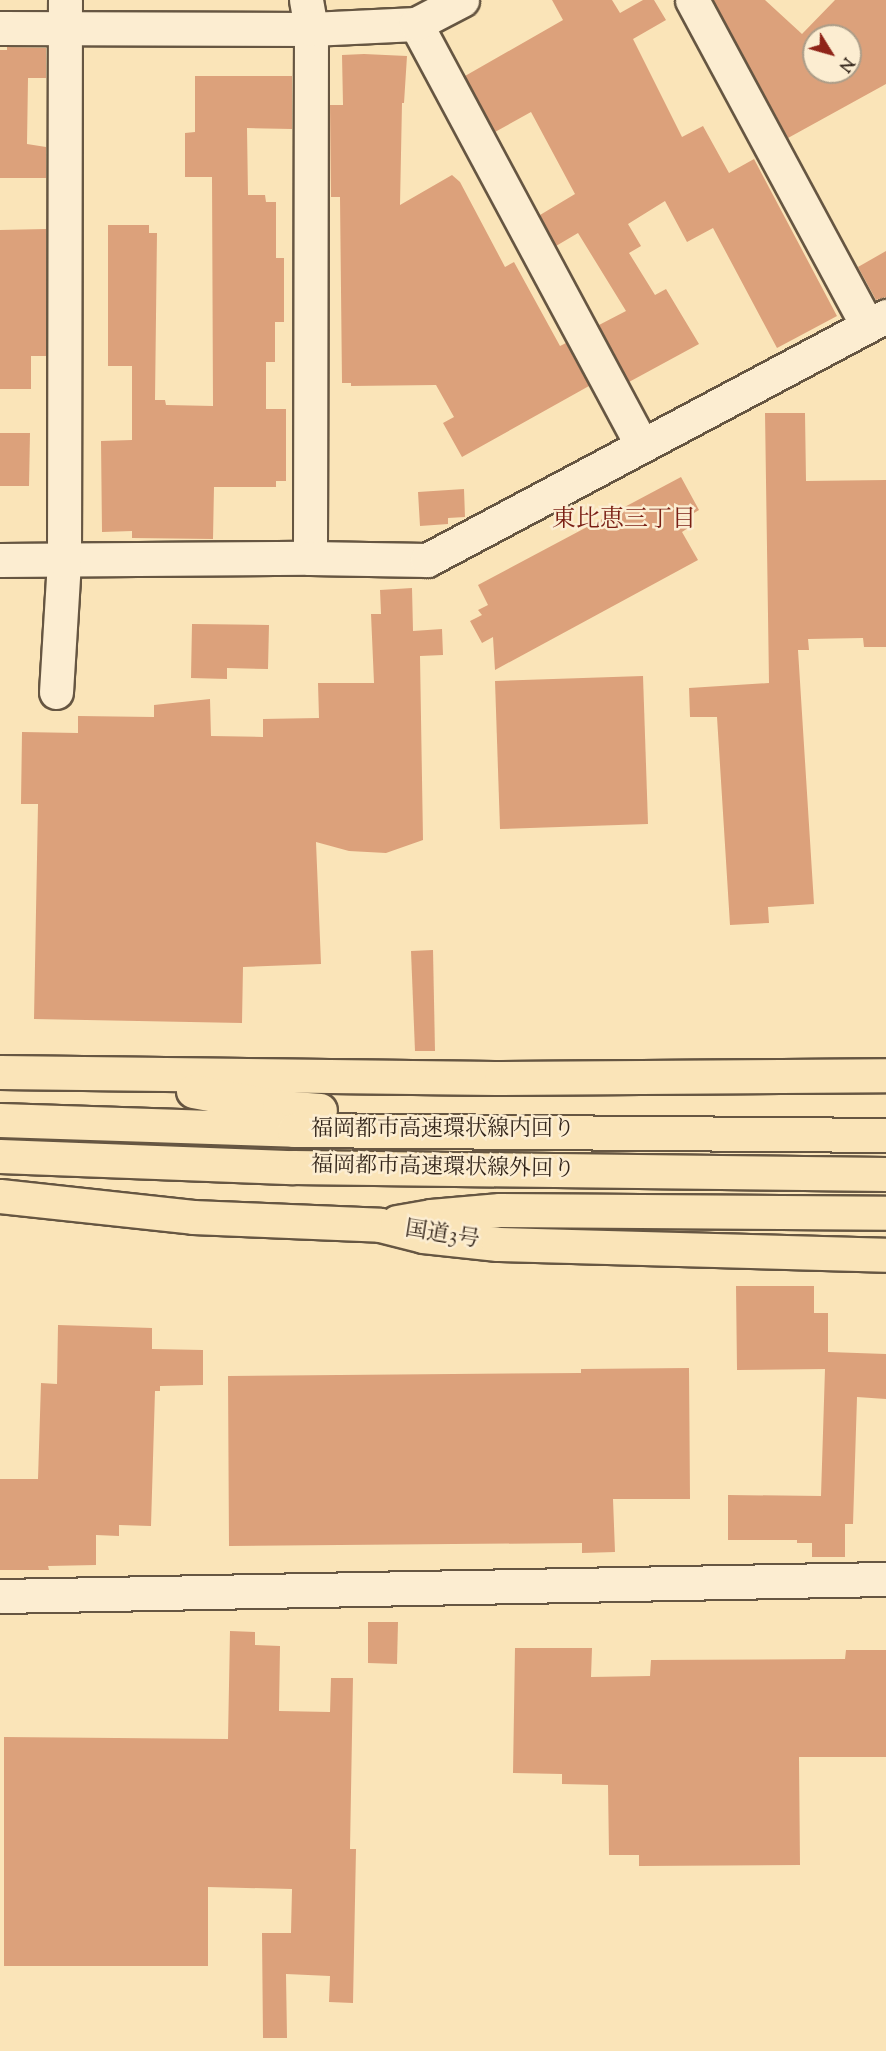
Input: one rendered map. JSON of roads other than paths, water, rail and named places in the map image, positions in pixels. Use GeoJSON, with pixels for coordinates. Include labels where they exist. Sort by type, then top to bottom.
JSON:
{"type":"FeatureCollection","features":[{"type":"Feature","properties":{"kind":"highway"},"geometry":{"type":"LineString","coordinates":[[0,1072],[501,1078],[886,1075]]}},
{"type":"Feature","properties":{"kind":"highway"},"geometry":{"type":"LineString","coordinates":[[106,1075],[279,1107],[355,1113],[886,1113]]}},
{"type":"Feature","properties":{"kind":"highway","name":"福岡都市高速環状線内回り"},"geometry":{"type":"LineString","coordinates":[[0,1119],[294,1130],[886,1135]]}},
{"type":"Feature","properties":{"kind":"highway","name":"福岡都市高速環状線外回り"},"geometry":{"type":"LineString","coordinates":[[0,1156],[292,1167],[886,1174]]}},
{"type":"Feature","properties":{"kind":"highway","name":"国道3号"},"geometry":{"type":"LineString","coordinates":[[0,1196],[192,1217],[325,1225],[380,1225],[423,1236],[498,1244],[886,1255]]}},
{"type":"Feature","properties":{"kind":"highway"},"geometry":{"type":"LineString","coordinates":[[380,1225],[431,1216],[500,1210],[886,1213]]}},
{"type":"Feature","properties":{"kind":"street"},"geometry":{"type":"LineString","coordinates":[[0,28],[65,14],[308,15],[416,24],[462,0]]}},
{"type":"Feature","properties":{"kind":"street"},"geometry":{"type":"LineString","coordinates":[[0,560],[310,558],[427,560],[641,444],[877,321],[692,0]]}},
{"type":"Feature","properties":{"kind":"street"},"geometry":{"type":"LineString","coordinates":[[56,692],[64,560],[65,14]]}},
{"type":"Feature","properties":{"kind":"street"},"geometry":{"type":"LineString","coordinates":[[308,15],[310,558]]}},
{"type":"Feature","properties":{"kind":"street"},"geometry":{"type":"LineString","coordinates":[[416,24],[641,444]]}},
{"type":"Feature","properties":{"kind":"street"},"geometry":{"type":"LineString","coordinates":[[0,1596],[886,1580]]}},
{"type":"Feature","properties":{"kind":"district","name":"東比恵三丁目"},"geometry":{"type":"Point","coordinates":[624,521]}}]}
